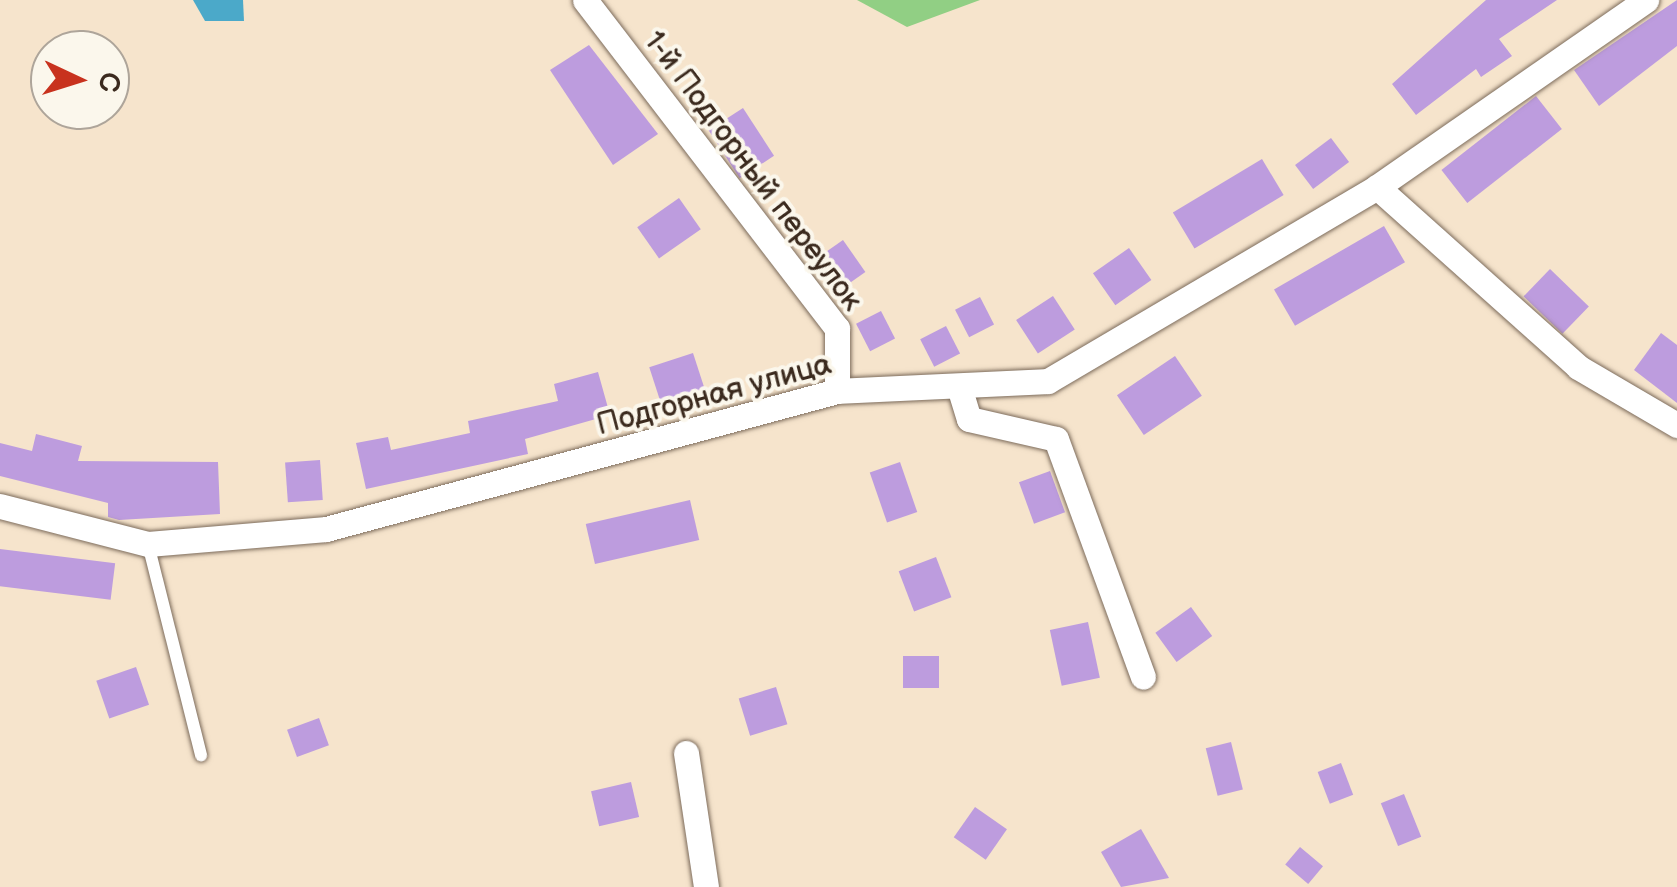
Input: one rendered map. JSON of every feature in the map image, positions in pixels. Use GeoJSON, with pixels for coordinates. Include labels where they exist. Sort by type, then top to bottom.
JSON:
{"type":"FeatureCollection","features":[{"type":"Feature","properties":{"kind":"street","name":"1-й Подгорный переулок"},"geometry":{"type":"LineString","coordinates":[[585,0],[837,328],[837,391]]}},
{"type":"Feature","properties":{"kind":"street","name":"Подгорная улица"},"geometry":{"type":"LineString","coordinates":[[0,506],[148,544],[326,529],[837,391],[960,390],[1048,382],[1124,344],[1376,186],[1646,0]]}},
{"type":"Feature","properties":{"kind":"street"},"geometry":{"type":"LineString","coordinates":[[1376,186],[1578,367],[1677,425]]}},
{"type":"Feature","properties":{"kind":"street"},"geometry":{"type":"LineString","coordinates":[[960,390],[969,420],[1056,439],[1143,677]]}},
{"type":"Feature","properties":{"kind":"street"},"geometry":{"type":"LineString","coordinates":[[686,753],[706,887]]}},
{"type":"Feature","properties":{"kind":"lane"},"geometry":{"type":"LineString","coordinates":[[148,544],[201,756]]}},
{"type":"Feature","properties":{"kind":"green space"},"geometry":{"type":"Polygon","coordinates":[[[857,0],[980,0],[907,27],[857,0]]]}},
{"type":"Feature","properties":{"kind":"water"},"geometry":{"type":"Polygon","coordinates":[[[193,0],[243,0],[244,21],[205,21],[193,0]]]}},
{"type":"Feature","properties":{"kind":"building"},"geometry":{"type":"Polygon","coordinates":[[[1486,0],[1557,0],[1499,39],[1512,56],[1481,77],[1476,69],[1416,115],[1392,84],[1486,0]]]}},
{"type":"Feature","properties":{"kind":"building"},"geometry":{"type":"Polygon","coordinates":[[[1677,0],[1677,46],[1599,106],[1574,70],[1677,0]]]}},
{"type":"Feature","properties":{"kind":"building"},"geometry":{"type":"Polygon","coordinates":[[[589,45],[658,134],[613,165],[550,70],[589,45]]]}},
{"type":"Feature","properties":{"kind":"building"},"geometry":{"type":"Polygon","coordinates":[[[1536,96],[1562,129],[1467,203],[1441,170],[1536,96]]]}},
{"type":"Feature","properties":{"kind":"building"},"geometry":{"type":"Polygon","coordinates":[[[743,108],[774,156],[740,178],[709,130],[743,108]]]}},
{"type":"Feature","properties":{"kind":"building"},"geometry":{"type":"Polygon","coordinates":[[[1331,138],[1349,162],[1313,189],[1295,165],[1331,138]]]}},
{"type":"Feature","properties":{"kind":"building"},"geometry":{"type":"Polygon","coordinates":[[[1262,159],[1284,195],[1194,249],[1173,213],[1262,159]]]}},
{"type":"Feature","properties":{"kind":"building"},"geometry":{"type":"Polygon","coordinates":[[[679,198],[701,229],[659,258],[637,227],[679,198]]]}},
{"type":"Feature","properties":{"kind":"building"},"geometry":{"type":"Polygon","coordinates":[[[1384,226],[1405,262],[1295,326],[1274,290],[1384,226]]]}},
{"type":"Feature","properties":{"kind":"building"},"geometry":{"type":"Polygon","coordinates":[[[843,240],[865,272],[841,289],[818,257],[843,240]]]}},
{"type":"Feature","properties":{"kind":"building"},"geometry":{"type":"Polygon","coordinates":[[[1129,248],[1151,280],[1115,305],[1093,273],[1129,248]]]}},
{"type":"Feature","properties":{"kind":"building"},"geometry":{"type":"Polygon","coordinates":[[[1550,269],[1589,307],[1562,334],[1524,296],[1550,269]]]}},
{"type":"Feature","properties":{"kind":"building"},"geometry":{"type":"Polygon","coordinates":[[[1053,296],[1075,330],[1038,354],[1016,320],[1053,296]]]}},
{"type":"Feature","properties":{"kind":"building"},"geometry":{"type":"Polygon","coordinates":[[[980,297],[994,325],[969,337],[955,310],[980,297]]]}},
{"type":"Feature","properties":{"kind":"building"},"geometry":{"type":"Polygon","coordinates":[[[881,311],[895,339],[870,351],[856,324],[881,311]]]}},
{"type":"Feature","properties":{"kind":"building"},"geometry":{"type":"Polygon","coordinates":[[[946,326],[960,354],[934,367],[920,339],[946,326]]]}},
{"type":"Feature","properties":{"kind":"building"},"geometry":{"type":"Polygon","coordinates":[[[1661,333],[1677,345],[1677,403],[1634,370],[1661,333]]]}},
{"type":"Feature","properties":{"kind":"building"},"geometry":{"type":"Polygon","coordinates":[[[693,353],[707,397],[663,411],[649,367],[693,353]]]}},
{"type":"Feature","properties":{"kind":"building"},"geometry":{"type":"Polygon","coordinates":[[[1175,356],[1202,396],[1144,435],[1117,395],[1175,356]]]}},
{"type":"Feature","properties":{"kind":"building"},"geometry":{"type":"Polygon","coordinates":[[[598,372],[610,415],[525,439],[528,454],[366,489],[356,443],[388,437],[391,450],[470,433],[468,421],[558,401],[554,384],[598,372]]]}},
{"type":"Feature","properties":{"kind":"building"},"geometry":{"type":"Polygon","coordinates":[[[36,434],[82,446],[78,461],[218,462],[220,514],[119,520],[108,517],[108,503],[0,476],[0,443],[32,451],[36,434]]]}},
{"type":"Feature","properties":{"kind":"building"},"geometry":{"type":"Polygon","coordinates":[[[320,460],[323,500],[288,502],[285,462],[320,460]]]}},
{"type":"Feature","properties":{"kind":"building"},"geometry":{"type":"Polygon","coordinates":[[[900,462],[917,512],[887,523],[870,472],[900,462]]]}},
{"type":"Feature","properties":{"kind":"building"},"geometry":{"type":"Polygon","coordinates":[[[1050,471],[1065,512],[1034,524],[1019,482],[1050,471]]]}},
{"type":"Feature","properties":{"kind":"building"},"geometry":{"type":"Polygon","coordinates":[[[690,500],[699,540],[595,564],[586,524],[690,500]]]}},
{"type":"Feature","properties":{"kind":"building"},"geometry":{"type":"Polygon","coordinates":[[[0,549],[115,563],[111,600],[0,586],[0,549]]]}},
{"type":"Feature","properties":{"kind":"building"},"geometry":{"type":"Polygon","coordinates":[[[936,557],[951,597],[914,611],[899,571],[936,557]]]}},
{"type":"Feature","properties":{"kind":"building"},"geometry":{"type":"Polygon","coordinates":[[[1191,607],[1212,636],[1177,662],[1155,633],[1191,607]]]}},
{"type":"Feature","properties":{"kind":"building"},"geometry":{"type":"Polygon","coordinates":[[[1088,622],[1100,678],[1062,686],[1050,630],[1088,622]]]}},
{"type":"Feature","properties":{"kind":"building"},"geometry":{"type":"Polygon","coordinates":[[[903,656],[939,656],[939,688],[903,688],[903,656]]]}},
{"type":"Feature","properties":{"kind":"building"},"geometry":{"type":"Polygon","coordinates":[[[136,667],[149,705],[109,718],[96,681],[136,667]]]}},
{"type":"Feature","properties":{"kind":"building"},"geometry":{"type":"Polygon","coordinates":[[[776,687],[787,724],[750,736],[739,698],[776,687]]]}},
{"type":"Feature","properties":{"kind":"building"},"geometry":{"type":"Polygon","coordinates":[[[319,718],[329,745],[297,757],[287,730],[319,718]]]}},
{"type":"Feature","properties":{"kind":"building"},"geometry":{"type":"Polygon","coordinates":[[[1231,742],[1243,790],[1218,796],[1206,748],[1231,742]]]}},
{"type":"Feature","properties":{"kind":"building"},"geometry":{"type":"Polygon","coordinates":[[[1341,763],[1353,795],[1330,804],[1318,772],[1341,763]]]}},
{"type":"Feature","properties":{"kind":"building"},"geometry":{"type":"Polygon","coordinates":[[[631,782],[639,817],[599,826],[591,791],[631,782]]]}},
{"type":"Feature","properties":{"kind":"building"},"geometry":{"type":"Polygon","coordinates":[[[1404,794],[1421,837],[1398,846],[1381,803],[1404,794]]]}},
{"type":"Feature","properties":{"kind":"building"},"geometry":{"type":"Polygon","coordinates":[[[975,807],[1007,829],[986,860],[954,837],[975,807]]]}},
{"type":"Feature","properties":{"kind":"building"},"geometry":{"type":"Polygon","coordinates":[[[1141,829],[1169,878],[1121,887],[1101,852],[1141,829]]]}},
{"type":"Feature","properties":{"kind":"building"},"geometry":{"type":"Polygon","coordinates":[[[1300,847],[1323,866],[1308,884],[1285,865],[1300,847]]]}}]}
